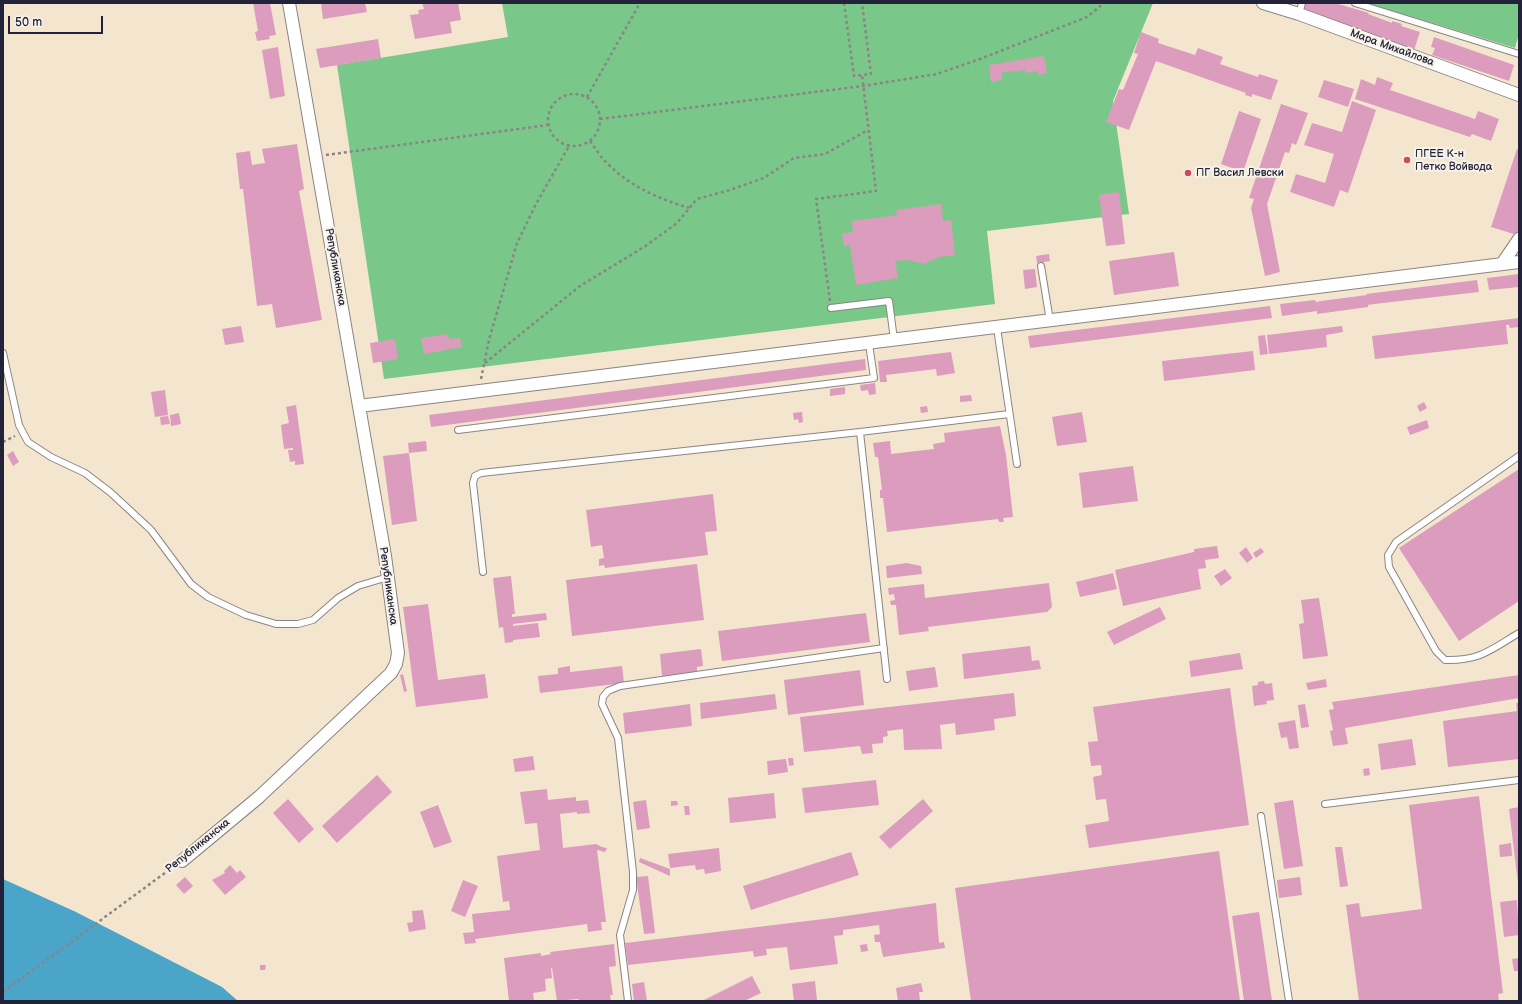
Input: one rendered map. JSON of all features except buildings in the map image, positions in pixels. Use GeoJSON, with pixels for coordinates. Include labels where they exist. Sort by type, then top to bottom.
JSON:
{"type":"FeatureCollection","features":[{"type":"Feature","properties":{"kind":"street","name":"Републиканска"},"geometry":{"type":"LineString","coordinates":[[182,861],[259,797],[391,673],[396,664],[398,653],[388,577],[289,3]]}},
{"type":"Feature","properties":{"kind":"street","name":"Мара Михайлова"},"geometry":{"type":"LineString","coordinates":[[1263,3],[1301,9],[1519,95]]}},
{"type":"Feature","properties":{"kind":"street"},"geometry":{"type":"LineString","coordinates":[[1502,264],[1519,239]]}},
{"type":"Feature","properties":{"kind":"street"},"geometry":{"type":"LineString","coordinates":[[359,406],[869,344],[1519,262]]}},
{"type":"Feature","properties":{"kind":"lane"},"geometry":{"type":"LineString","coordinates":[[1355,3],[1519,54]]}},
{"type":"Feature","properties":{"kind":"lane"},"geometry":{"type":"LineString","coordinates":[[1041,266],[1050,321]]}},
{"type":"Feature","properties":{"kind":"lane"},"geometry":{"type":"LineString","coordinates":[[831,308],[889,301],[894,340]]}},
{"type":"Feature","properties":{"kind":"lane"},"geometry":{"type":"LineString","coordinates":[[996,328],[1017,464]]}},
{"type":"Feature","properties":{"kind":"lane"},"geometry":{"type":"LineString","coordinates":[[458,430],[874,378],[869,344]]}},
{"type":"Feature","properties":{"kind":"lane"},"geometry":{"type":"LineString","coordinates":[[3,353],[19,425],[28,442],[84,474],[110,492],[151,530],[191,584],[208,597],[246,615],[276,624],[298,624],[313,620],[338,598],[358,586],[388,577]]}},
{"type":"Feature","properties":{"kind":"lane"},"geometry":{"type":"LineString","coordinates":[[483,572],[473,483],[475,476],[481,472],[860,432],[1009,414]]}},
{"type":"Feature","properties":{"kind":"lane"},"geometry":{"type":"LineString","coordinates":[[860,432],[887,679]]}},
{"type":"Feature","properties":{"kind":"lane"},"geometry":{"type":"LineString","coordinates":[[1519,456],[1396,542],[1388,555],[1389,567],[1436,651],[1445,660],[1463,660],[1478,657],[1519,633]]}},
{"type":"Feature","properties":{"kind":"lane"},"geometry":{"type":"LineString","coordinates":[[628,1001],[620,935],[633,890],[633,872],[618,738],[602,704],[603,697],[608,691],[620,686],[884,648]]}},
{"type":"Feature","properties":{"kind":"lane"},"geometry":{"type":"LineString","coordinates":[[1325,804],[1519,780]]}},
{"type":"Feature","properties":{"kind":"lane"},"geometry":{"type":"LineString","coordinates":[[1261,816],[1289,1001]]}},
{"type":"Feature","properties":{"kind":"path"},"geometry":{"type":"LineString","coordinates":[[587,97],[640,3]]}},
{"type":"Feature","properties":{"kind":"path"},"geometry":{"type":"LineString","coordinates":[[844,3],[854,76],[871,74],[862,3]]}},
{"type":"Feature","properties":{"kind":"path"},"geometry":{"type":"LineString","coordinates":[[600,119],[863,86],[937,74],[980,59],[1087,17],[1104,3]]}},
{"type":"Feature","properties":{"kind":"path"},"geometry":{"type":"LineString","coordinates":[[831,308],[816,199],[876,191],[862,75]]}},
{"type":"Feature","properties":{"kind":"path"},"geometry":{"type":"LineString","coordinates":[[579,94],[587,97],[598,110],[600,119],[599,128],[590,141],[581,145],[569,146],[556,140],[551,133],[547,117],[550,109],[562,96],[579,94]]}},
{"type":"Feature","properties":{"kind":"path"},"geometry":{"type":"LineString","coordinates":[[316,157],[548,125]]}},
{"type":"Feature","properties":{"kind":"path"},"geometry":{"type":"LineString","coordinates":[[485,363],[580,286],[647,245],[677,223],[697,199],[730,190],[764,178],[794,158],[825,154],[868,130]]}},
{"type":"Feature","properties":{"kind":"path"},"geometry":{"type":"LineString","coordinates":[[590,141],[608,165],[636,187],[669,202],[690,208]]}},
{"type":"Feature","properties":{"kind":"path"},"geometry":{"type":"LineString","coordinates":[[479,391],[489,340],[517,243],[536,204],[569,146]]}},
{"type":"Feature","properties":{"kind":"path"},"geometry":{"type":"LineString","coordinates":[[3,442],[23,432]]}},
{"type":"Feature","properties":{"kind":"path","name":"Републиканска"},"geometry":{"type":"LineString","coordinates":[[3,992],[182,861]]}},
{"type":"Feature","properties":{"kind":"green space"},"geometry":{"type":"Polygon","coordinates":[[[502,3],[1153,3],[1113,101],[1129,214],[987,231],[995,304],[384,379],[337,65],[508,37],[502,3]]]}},
{"type":"Feature","properties":{"kind":"green space"},"geometry":{"type":"Polygon","coordinates":[[[1367,3],[1519,3],[1519,34],[1515,48],[1367,3]]]}},
{"type":"Feature","properties":{"kind":"water"},"geometry":{"type":"Polygon","coordinates":[[[3,879],[76,912],[222,987],[238,1001],[3,1001],[3,879]]]}},
{"type":"Feature","properties":{"kind":"place","name":"ПГЕЕ К-н Петко Войвода"},"geometry":{"type":"Point","coordinates":[1407,160]}},
{"type":"Feature","properties":{"kind":"place","name":"ПГ Васил Левски"},"geometry":{"type":"Point","coordinates":[1188,173]}}]}
